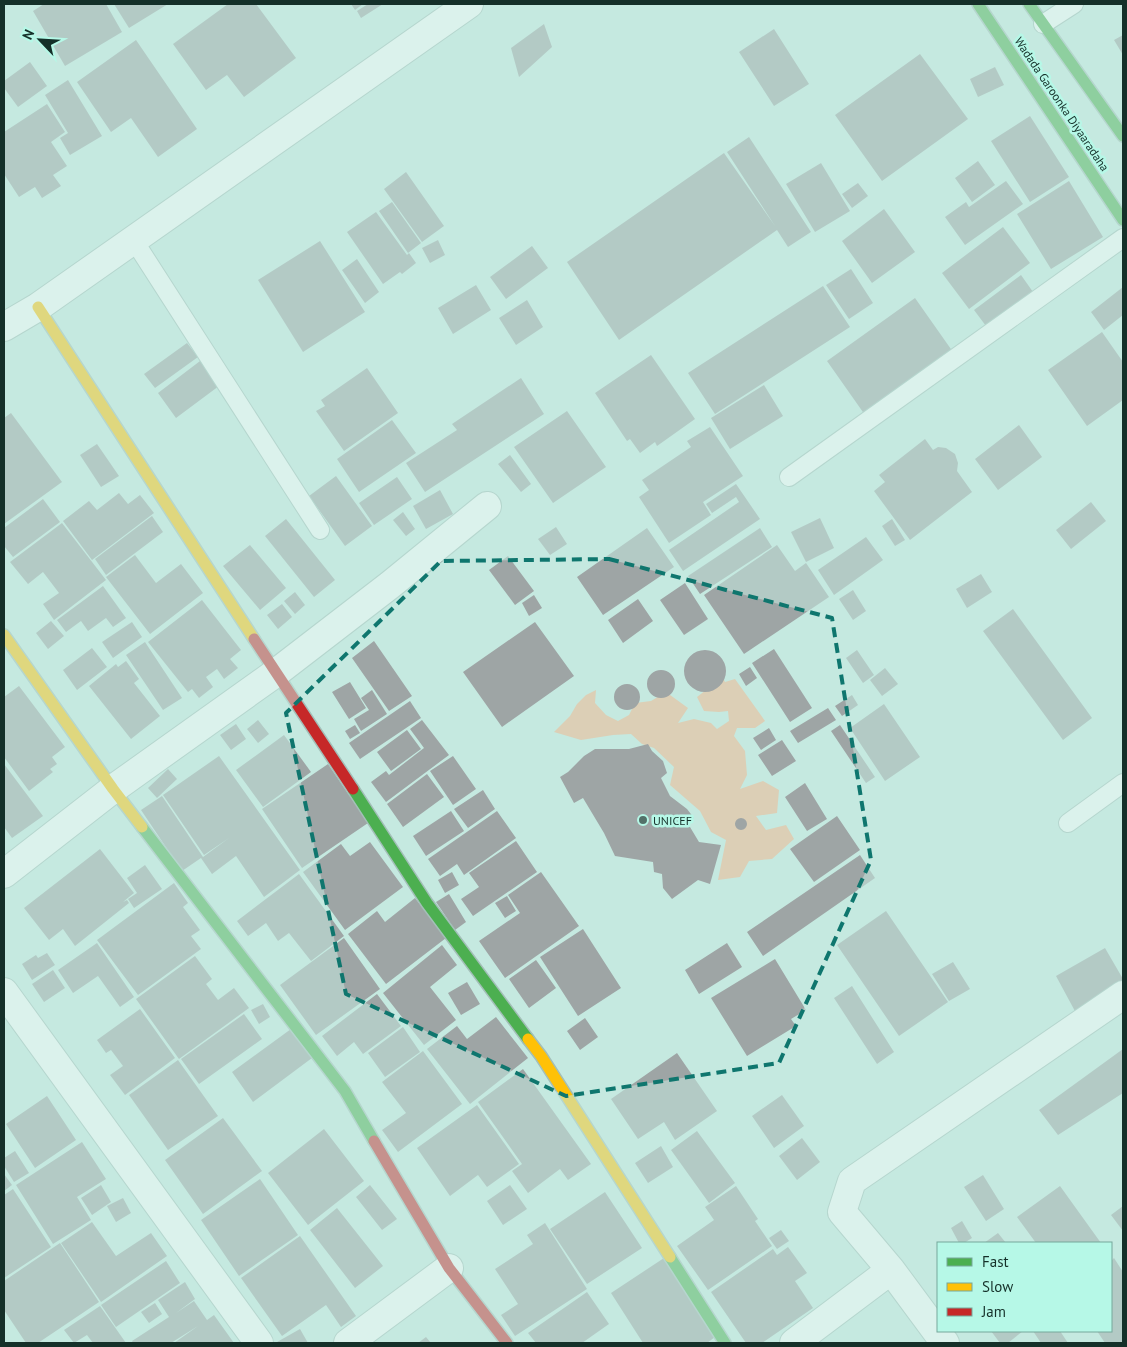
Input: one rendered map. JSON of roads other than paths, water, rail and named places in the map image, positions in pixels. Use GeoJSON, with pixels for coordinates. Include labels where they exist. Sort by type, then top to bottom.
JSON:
{"type":"FeatureCollection","features":[{"type":"Feature","properties":{"kind":"street"},"geometry":{"type":"LineString","coordinates":[[4,327],[38,307],[469,4]]}},
{"type":"Feature","properties":{"kind":"street","name":"Wadada Garoonka Diyaaradaha"},"geometry":{"type":"LineString","coordinates":[[978,4],[1123,220]]}},
{"type":"Feature","properties":{"kind":"street"},"geometry":{"type":"LineString","coordinates":[[1029,4],[1123,136]]}},
{"type":"Feature","properties":{"kind":"street"},"geometry":{"type":"LineString","coordinates":[[38,307],[427,903],[541,1056],[725,1343]]}},
{"type":"Feature","properties":{"kind":"street"},"geometry":{"type":"LineString","coordinates":[[4,874],[112,789],[277,672],[390,585],[487,506]]}},
{"type":"Feature","properties":{"kind":"street"},"geometry":{"type":"LineString","coordinates":[[4,636],[112,789],[345,1090],[449,1268],[507,1343]]}},
{"type":"Feature","properties":{"kind":"street"},"geometry":{"type":"LineString","coordinates":[[4,992],[259,1343]]}},
{"type":"Feature","properties":{"kind":"street"},"geometry":{"type":"LineString","coordinates":[[945,1343],[890,1270],[842,1212],[852,1181],[1123,995]]}},
{"type":"Feature","properties":{"kind":"street"},"geometry":{"type":"LineString","coordinates":[[348,1343],[449,1268]]}},
{"type":"Feature","properties":{"kind":"street"},"geometry":{"type":"LineString","coordinates":[[794,1343],[890,1270]]}},
{"type":"Feature","properties":{"kind":"lane"},"geometry":{"type":"LineString","coordinates":[[1043,24],[1074,4]]}},
{"type":"Feature","properties":{"kind":"lane"},"geometry":{"type":"LineString","coordinates":[[789,477],[1123,238]]}},
{"type":"Feature","properties":{"kind":"lane"},"geometry":{"type":"LineString","coordinates":[[133,239],[320,530]]}},
{"type":"Feature","properties":{"kind":"lane"},"geometry":{"type":"LineString","coordinates":[[1068,822],[1123,783]]}},
{"type":"Feature","properties":{"kind":"place","name":"UNICEF"},"geometry":{"type":"Point","coordinates":[643,820]}}]}
